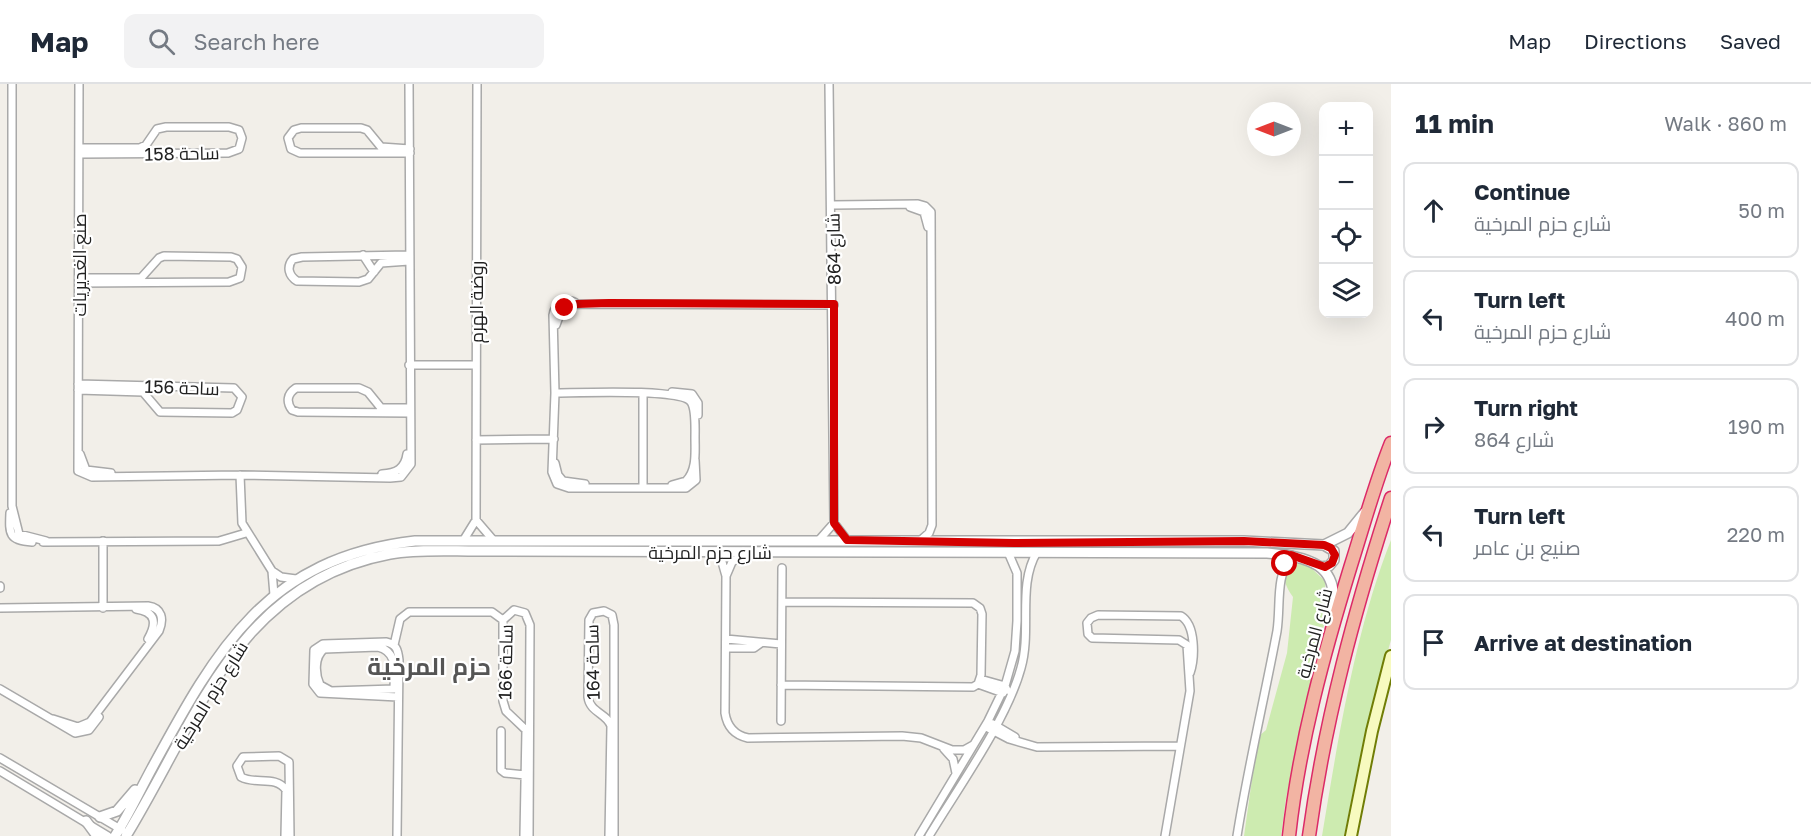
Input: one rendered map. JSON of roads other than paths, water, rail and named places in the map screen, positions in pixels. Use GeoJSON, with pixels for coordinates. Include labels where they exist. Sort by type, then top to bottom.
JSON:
{"type":"FeatureCollection","features":[{"type":"Feature","properties":{"kind":"highway","name":"شارع المرخية"},"geometry":{"type":"LineString","coordinates":[[1289,836],[1302,757],[1321,671],[1369,507],[1391,443]]}},
{"type":"Feature","properties":{"kind":"highway","name":"شارع المرخية"},"geometry":{"type":"LineString","coordinates":[[1310,836],[1322,753],[1338,674],[1357,603],[1387,518],[1391,498]]}},
{"type":"Feature","properties":{"kind":"main road"},"geometry":{"type":"LineString","coordinates":[[1351,836],[1371,731],[1391,656]]}},
{"type":"Feature","properties":{"kind":"street"},"geometry":{"type":"LineString","coordinates":[[12,84],[12,506],[19,534],[46,541],[219,541],[246,533]]}},
{"type":"Feature","properties":{"kind":"street","name":"صنع الغديريات"},"geometry":{"type":"LineString","coordinates":[[79,84],[78,446],[81,463],[86,470],[122,475],[401,477],[409,469],[409,84]]}},
{"type":"Feature","properties":{"kind":"street","name":"روضة الهرم"},"geometry":{"type":"LineString","coordinates":[[476,520],[477,84]]}},
{"type":"Feature","properties":{"kind":"street","name":"شارع 864"},"geometry":{"type":"LineString","coordinates":[[829,84],[833,205],[834,523]]}},
{"type":"Feature","properties":{"kind":"street","name":"ساحة 158"},"geometry":{"type":"LineString","coordinates":[[166,127],[230,127],[238,130],[242,138],[239,149],[234,152],[79,151],[140,148],[150,140],[157,129],[166,127]]}},
{"type":"Feature","properties":{"kind":"street"},"geometry":{"type":"LineString","coordinates":[[301,128],[361,128],[367,130],[374,140],[385,148],[410,151],[295,152],[288,143],[288,138],[294,130],[301,128]]}},
{"type":"Feature","properties":{"kind":"street"},"geometry":{"type":"LineString","coordinates":[[150,140],[160,153]]}},
{"type":"Feature","properties":{"kind":"street"},"geometry":{"type":"LineString","coordinates":[[365,153],[374,140]]}},
{"type":"Feature","properties":{"kind":"street"},"geometry":{"type":"LineString","coordinates":[[833,205],[907,206],[920,210],[926,215],[930,241],[932,525],[929,533],[921,540]]}},
{"type":"Feature","properties":{"kind":"street"},"geometry":{"type":"LineString","coordinates":[[363,255],[409,258],[383,262],[368,279],[359,282],[303,282],[297,281],[290,275],[290,263],[298,257],[363,255]]}},
{"type":"Feature","properties":{"kind":"street"},"geometry":{"type":"LineString","coordinates":[[363,255],[374,272]]}},
{"type":"Feature","properties":{"kind":"street"},"geometry":{"type":"LineString","coordinates":[[164,256],[231,257],[241,262],[242,267],[240,278],[229,282],[159,283],[79,280],[138,278],[164,256]]}},
{"type":"Feature","properties":{"kind":"street"},"geometry":{"type":"LineString","coordinates":[[150,269],[159,283]]}},
{"type":"Feature","properties":{"kind":"street"},"geometry":{"type":"LineString","coordinates":[[555,393],[687,392],[696,398],[698,420],[695,428],[695,460],[692,474],[687,481],[662,487],[568,488],[557,484],[552,472],[555,393],[554,327],[561,311],[577,304],[834,304]]}},
{"type":"Feature","properties":{"kind":"street"},"geometry":{"type":"LineString","coordinates":[[409,365],[476,365]]}},
{"type":"Feature","properties":{"kind":"street"},"geometry":{"type":"LineString","coordinates":[[152,402],[161,386]]}},
{"type":"Feature","properties":{"kind":"street","name":"ساحة 156"},"geometry":{"type":"LineString","coordinates":[[78,387],[234,388],[242,397],[237,410],[231,413],[166,413],[157,410],[143,392],[78,387]]}},
{"type":"Feature","properties":{"kind":"street"},"geometry":{"type":"LineString","coordinates":[[301,387],[359,388],[365,389],[381,408],[409,411],[364,414],[298,412],[289,406],[288,396],[296,388],[301,387]]}},
{"type":"Feature","properties":{"kind":"street"},"geometry":{"type":"LineString","coordinates":[[643,393],[643,486]]}},
{"type":"Feature","properties":{"kind":"street"},"geometry":{"type":"LineString","coordinates":[[364,414],[373,399]]}},
{"type":"Feature","properties":{"kind":"street"},"geometry":{"type":"LineString","coordinates":[[476,440],[554,439]]}},
{"type":"Feature","properties":{"kind":"street"},"geometry":{"type":"LineString","coordinates":[[240,475],[240,513],[246,533],[272,572],[281,577],[296,579]]}},
{"type":"Feature","properties":{"kind":"street"},"geometry":{"type":"LineString","coordinates":[[1324,545],[1348,533],[1369,507]]}},
{"type":"Feature","properties":{"kind":"street"},"geometry":{"type":"LineString","coordinates":[[463,541],[476,520],[494,541]]}},
{"type":"Feature","properties":{"kind":"street"},"geometry":{"type":"LineString","coordinates":[[819,540],[834,523],[847,540]]}},
{"type":"Feature","properties":{"kind":"street"},"geometry":{"type":"LineString","coordinates":[[932,525],[945,541]]}},
{"type":"Feature","properties":{"kind":"street","name":"شارع حزم المرخية"},"geometry":{"type":"LineString","coordinates":[[122,834],[151,769],[233,634],[274,595],[296,579],[328,562],[388,544],[463,541],[921,540],[1244,541],[1324,545]]}},
{"type":"Feature","properties":{"kind":"street"},"geometry":{"type":"LineString","coordinates":[[103,608],[104,541]]}},
{"type":"Feature","properties":{"kind":"street"},"geometry":{"type":"LineString","coordinates":[[1321,671],[1334,600],[1333,585],[1321,567],[1329,566],[1335,560],[1334,551],[1324,545]]}},
{"type":"Feature","properties":{"kind":"street","name":"شارع حزم المرخية"},"geometry":{"type":"LineString","coordinates":[[122,834],[228,659],[261,619],[307,583],[358,562],[391,554],[417,552],[1037,552],[1291,555],[1321,567]]}},
{"type":"Feature","properties":{"kind":"street"},"geometry":{"type":"LineString","coordinates":[[713,552],[722,562],[726,576],[725,713],[729,726],[743,737],[912,736],[958,751],[973,745]]}},
{"type":"Feature","properties":{"kind":"street"},"geometry":{"type":"LineString","coordinates":[[919,836],[1004,689],[1015,651],[1017,621],[1017,573],[1008,552]]}},
{"type":"Feature","properties":{"kind":"street"},"geometry":{"type":"LineString","coordinates":[[929,836],[994,728],[1021,669],[1028,624],[1027,572],[1037,552]]}},
{"type":"Feature","properties":{"kind":"street"},"geometry":{"type":"LineString","coordinates":[[726,576],[732,562],[746,553]]}},
{"type":"Feature","properties":{"kind":"street"},"geometry":{"type":"LineString","coordinates":[[1238,836],[1256,728],[1276,632],[1281,573],[1291,555]]}},
{"type":"Feature","properties":{"kind":"street"},"geometry":{"type":"LineString","coordinates":[[781,721],[782,568]]}},
{"type":"Feature","properties":{"kind":"street"},"geometry":{"type":"LineString","coordinates":[[272,572],[274,595]]}},
{"type":"Feature","properties":{"kind":"street"},"geometry":{"type":"LineString","coordinates":[[781,685],[973,687],[979,681],[982,614],[975,604],[782,602]]}},
{"type":"Feature","properties":{"kind":"street"},"geometry":{"type":"LineString","coordinates":[[0,608],[130,607],[145,611],[154,619],[155,626],[147,644],[103,707],[90,722],[81,727],[53,719],[0,689]]}},
{"type":"Feature","properties":{"kind":"street","name":"ساحة 166"},"geometry":{"type":"LineString","coordinates":[[524,836],[526,730],[506,711],[503,701],[503,620],[514,610],[521,611],[529,619],[529,836]]}},
{"type":"Feature","properties":{"kind":"street"},"geometry":{"type":"LineString","coordinates":[[395,836],[398,655],[394,645],[400,619],[409,612],[492,612],[503,620]]}},
{"type":"Feature","properties":{"kind":"street","name":"ساحة 164"},"geometry":{"type":"LineString","coordinates":[[609,836],[611,726],[609,721],[591,706],[588,697],[589,620],[597,612],[608,612],[614,619],[615,836]]}},
{"type":"Feature","properties":{"kind":"street"},"geometry":{"type":"LineString","coordinates":[[1165,836],[1190,691],[1191,626],[1186,619],[1174,615],[1098,615],[1087,623],[1088,634],[1099,639],[1181,640],[1187,645],[1190,673]]}},
{"type":"Feature","properties":{"kind":"street"},"geometry":{"type":"LineString","coordinates":[[1181,640],[1191,626]]}},
{"type":"Feature","properties":{"kind":"street"},"geometry":{"type":"LineString","coordinates":[[726,639],[782,644]]}},
{"type":"Feature","properties":{"kind":"street"},"geometry":{"type":"LineString","coordinates":[[394,645],[386,642],[320,645],[314,650],[312,679],[314,688],[320,693],[396,693]]}},
{"type":"Feature","properties":{"kind":"street"},"geometry":{"type":"LineString","coordinates":[[726,648],[754,648],[761,643]]}},
{"type":"Feature","properties":{"kind":"street"},"geometry":{"type":"LineString","coordinates":[[329,648],[386,650],[394,662],[396,693],[323,689],[317,678],[319,654],[329,648]]}},
{"type":"Feature","properties":{"kind":"street"},"geometry":{"type":"LineString","coordinates":[[979,681],[1004,689]]}},
{"type":"Feature","properties":{"kind":"street"},"geometry":{"type":"LineString","coordinates":[[0,682],[18,700]]}},
{"type":"Feature","properties":{"kind":"street"},"geometry":{"type":"LineString","coordinates":[[994,728],[1006,699],[1004,689]]}},
{"type":"Feature","properties":{"kind":"street"},"geometry":{"type":"LineString","coordinates":[[600,714],[607,713],[614,708]]}},
{"type":"Feature","properties":{"kind":"street"},"geometry":{"type":"LineString","coordinates":[[516,720],[529,712]]}},
{"type":"Feature","properties":{"kind":"street"},"geometry":{"type":"LineString","coordinates":[[986,723],[1018,742],[1042,747],[1180,746]]}},
{"type":"Feature","properties":{"kind":"street"},"geometry":{"type":"LineString","coordinates":[[501,731],[501,770],[505,773],[525,775]]}},
{"type":"Feature","properties":{"kind":"street"},"geometry":{"type":"LineString","coordinates":[[942,747],[953,759],[956,773]]}},
{"type":"Feature","properties":{"kind":"street"},"geometry":{"type":"LineString","coordinates":[[246,756],[283,757],[289,762],[288,836],[284,786],[274,782],[244,779],[237,772],[239,761],[246,756]]}},
{"type":"Feature","properties":{"kind":"street"},"geometry":{"type":"LineString","coordinates":[[0,758],[100,817],[122,834]]}},
{"type":"Feature","properties":{"kind":"street"},"geometry":{"type":"LineString","coordinates":[[100,817],[113,814],[123,806],[151,769]]}},
{"type":"Feature","properties":{"kind":"street"},"geometry":{"type":"LineString","coordinates":[[0,771],[108,836]]}},
{"type":"Feature","properties":{"kind":"street"},"geometry":{"type":"LineString","coordinates":[[274,782],[290,775]]}},
{"type":"Feature","properties":{"kind":"street"},"geometry":{"type":"LineString","coordinates":[[86,821],[97,836]]}},
{"type":"Feature","properties":{"kind":"district","name":"حزم المرخية"},"geometry":{"type":"Point","coordinates":[429,665]}}]}
